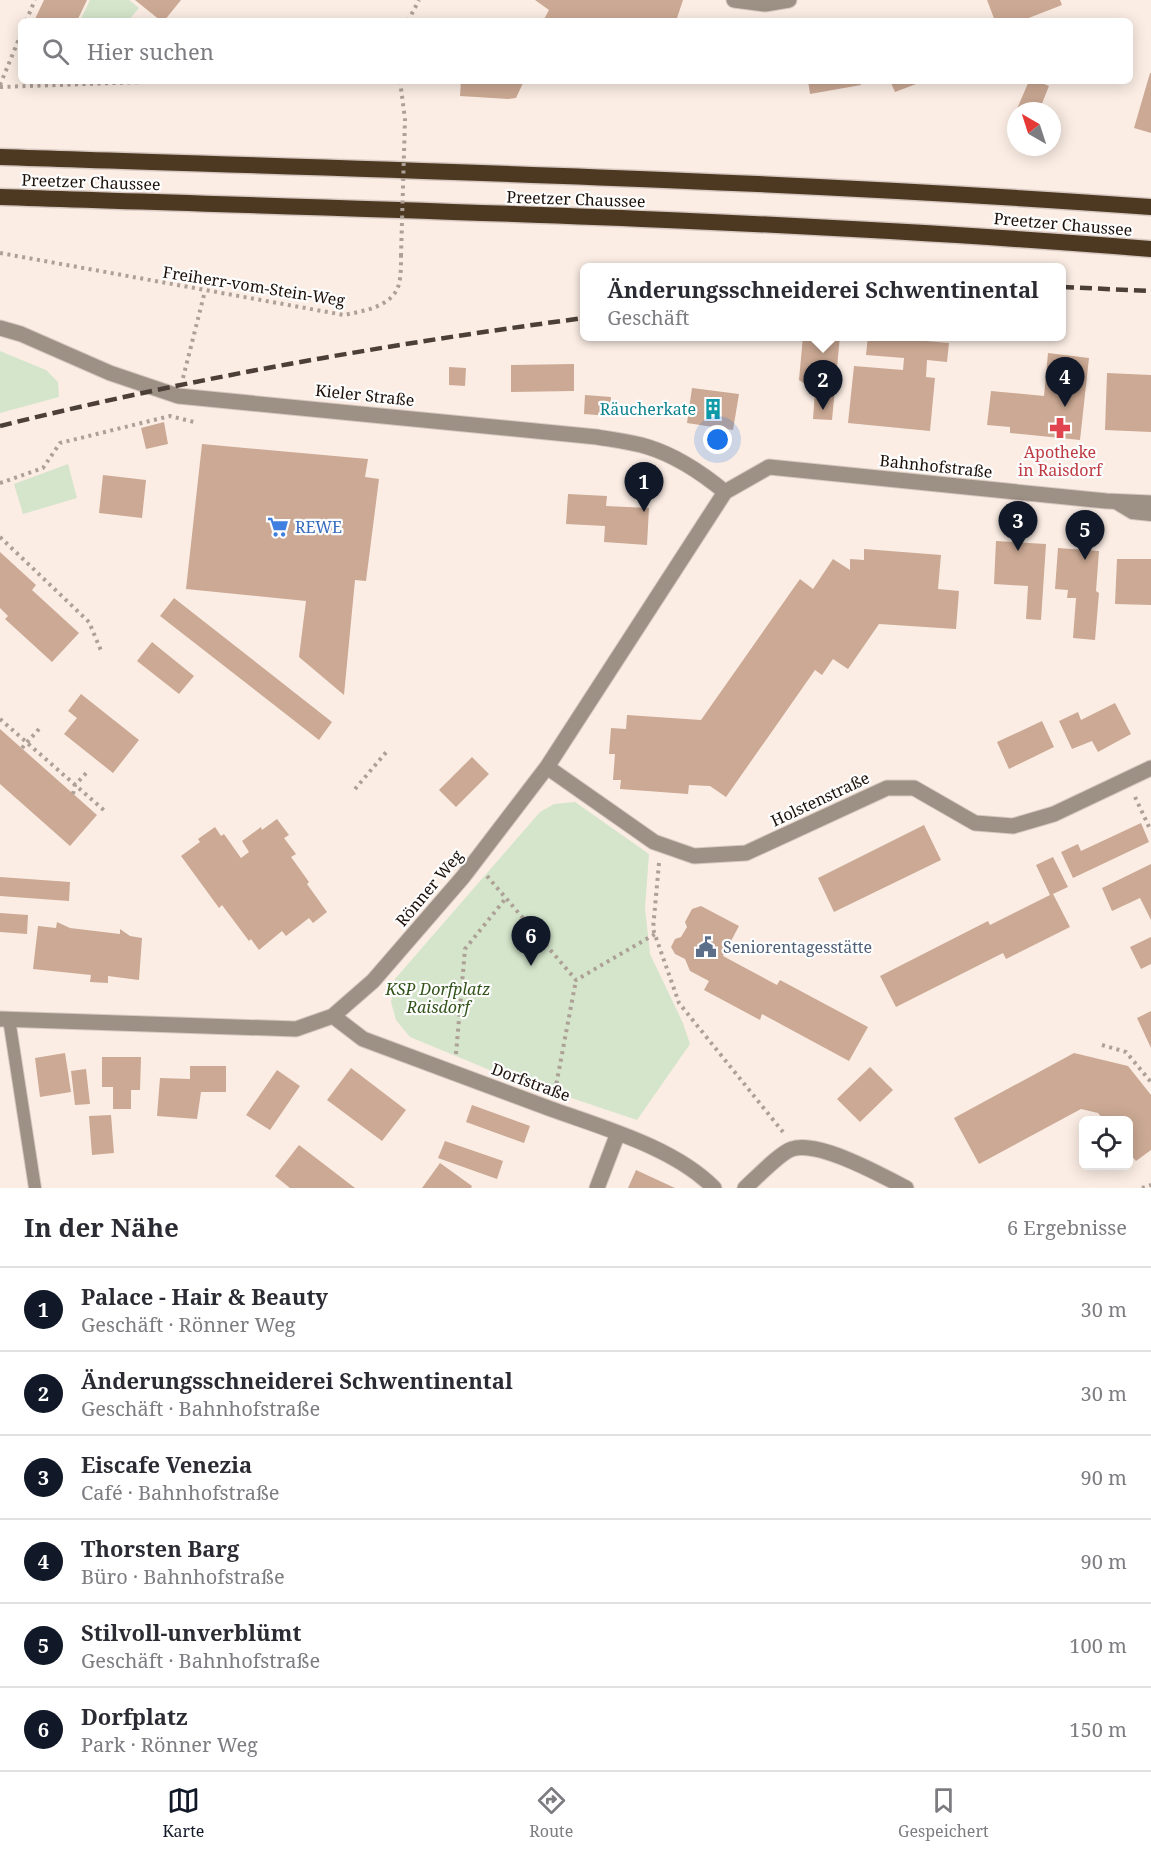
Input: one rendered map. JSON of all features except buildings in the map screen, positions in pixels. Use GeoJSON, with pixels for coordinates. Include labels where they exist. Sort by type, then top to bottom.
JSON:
{"type":"FeatureCollection","features":[{"type":"Feature","properties":{"kind":"highway","name":"Preetzer Chaussee"},"geometry":{"type":"LineString","coordinates":[[0,157],[713,181],[987,195],[1151,207]]}},
{"type":"Feature","properties":{"kind":"highway","name":"Preetzer Chaussee"},"geometry":{"type":"LineString","coordinates":[[0,197],[709,221],[978,235],[1151,249]]}},
{"type":"Feature","properties":{"kind":"street"},"geometry":{"type":"LineString","coordinates":[[734,0],[765,4],[789,0]]}},
{"type":"Feature","properties":{"kind":"street","name":"Kieler Straße"},"geometry":{"type":"LineString","coordinates":[[0,328],[21,334],[110,374],[178,396],[597,437],[647,446],[672,456],[708,477],[725,492]]}},
{"type":"Feature","properties":{"kind":"street","name":"Bahnhofstraße"},"geometry":{"type":"LineString","coordinates":[[725,492],[769,467],[1114,502],[1151,503]]}},
{"type":"Feature","properties":{"kind":"street","name":"Rönner Weg"},"geometry":{"type":"LineString","coordinates":[[4,1019],[296,1029],[333,1016],[373,981],[475,862],[547,767],[725,492]]}},
{"type":"Feature","properties":{"kind":"street","name":"Holstenstraße"},"geometry":{"type":"LineString","coordinates":[[547,767],[654,842],[694,856],[746,853],[887,788],[914,788],[975,823],[1013,826],[1054,814],[1151,768]]}},
{"type":"Feature","properties":{"kind":"street","name":"Dorfstraße"},"geometry":{"type":"LineString","coordinates":[[333,1016],[363,1039],[618,1133],[673,1158],[701,1175],[714,1188]]}},
{"type":"Feature","properties":{"kind":"street"},"geometry":{"type":"LineString","coordinates":[[597,1188],[618,1133]]}},
{"type":"Feature","properties":{"kind":"street"},"geometry":{"type":"LineString","coordinates":[[745,1188],[789,1149],[804,1146],[866,1167],[906,1188]]}},
{"type":"Feature","properties":{"kind":"lane"},"geometry":{"type":"LineString","coordinates":[[1114,502],[1132,513],[1151,515]]}},
{"type":"Feature","properties":{"kind":"lane"},"geometry":{"type":"LineString","coordinates":[[4,1019],[34,1188]]}},
{"type":"Feature","properties":{"kind":"path"},"geometry":{"type":"LineString","coordinates":[[27,18],[35,0]]}},
{"type":"Feature","properties":{"kind":"path"},"geometry":{"type":"LineString","coordinates":[[410,18],[419,0]]}},
{"type":"Feature","properties":{"kind":"path"},"geometry":{"type":"LineString","coordinates":[[18,41],[0,86],[69,84]]}},
{"type":"Feature","properties":{"kind":"path","name":"Freiherr-vom-Stein-Weg"},"geometry":{"type":"LineString","coordinates":[[0,252],[344,315],[367,310],[388,301],[399,286],[405,119],[400,84]]}},
{"type":"Feature","properties":{"kind":"path"},"geometry":{"type":"LineString","coordinates":[[178,396],[205,291]]}},
{"type":"Feature","properties":{"kind":"path"},"geometry":{"type":"LineString","coordinates":[[0,483],[44,468],[60,443],[170,416],[194,422]]}},
{"type":"Feature","properties":{"kind":"path"},"geometry":{"type":"LineString","coordinates":[[0,537],[89,622],[102,652]]}},
{"type":"Feature","properties":{"kind":"path"},"geometry":{"type":"LineString","coordinates":[[0,719],[106,812]]}},
{"type":"Feature","properties":{"kind":"path"},"geometry":{"type":"LineString","coordinates":[[21,748],[39,729]]}},
{"type":"Feature","properties":{"kind":"path"},"geometry":{"type":"LineString","coordinates":[[355,789],[388,750]]}},
{"type":"Feature","properties":{"kind":"path"},"geometry":{"type":"LineString","coordinates":[[73,794],[75,785],[88,771]]}},
{"type":"Feature","properties":{"kind":"path"},"geometry":{"type":"LineString","coordinates":[[1126,780],[1151,831]]}},
{"type":"Feature","properties":{"kind":"path"},"geometry":{"type":"LineString","coordinates":[[661,844],[653,929],[679,1003],[795,1148]]}},
{"type":"Feature","properties":{"kind":"path"},"geometry":{"type":"LineString","coordinates":[[475,862],[576,980]]}},
{"type":"Feature","properties":{"kind":"path"},"geometry":{"type":"LineString","coordinates":[[454,1073],[465,949],[506,898]]}},
{"type":"Feature","properties":{"kind":"path"},"geometry":{"type":"LineString","coordinates":[[552,1109],[576,980],[655,934]]}},
{"type":"Feature","properties":{"kind":"path"},"geometry":{"type":"LineString","coordinates":[[1102,1045],[1126,1052],[1151,1082]]}},
{"type":"Feature","properties":{"kind":"path"},"geometry":{"type":"LineString","coordinates":[[1142,1188],[1151,1185]]}},
{"type":"Feature","properties":{"kind":"green space"},"geometry":{"type":"Polygon","coordinates":[[[90,0],[129,0],[139,8],[131,18],[81,18],[90,0]]]}},
{"type":"Feature","properties":{"kind":"green space"},"geometry":{"type":"Polygon","coordinates":[[[0,351],[46,370],[58,382],[59,397],[0,413],[0,351]]]}},
{"type":"Feature","properties":{"kind":"green space"},"geometry":{"type":"Polygon","coordinates":[[[68,464],[77,498],[23,514],[14,484],[68,464]]]}},
{"type":"Feature","properties":{"kind":"green space","name":"KSP Dorfplatz Raisdorf"},"geometry":{"type":"Polygon","coordinates":[[[575,802],[649,854],[645,908],[650,954],[683,1023],[690,1044],[637,1120],[497,1073],[410,1037],[396,1020],[391,1002],[395,979],[540,812],[554,804],[575,802]]]}},
{"type":"Feature","properties":{"kind":"railway"},"geometry":{"type":"LineString","coordinates":[[1066,287],[1151,291]]}},
{"type":"Feature","properties":{"kind":"railway"},"geometry":{"type":"LineString","coordinates":[[0,426],[145,393],[290,364],[437,339],[580,319]]}},
{"type":"Feature","properties":{"kind":"place","name":"Thorsten Barg"},"geometry":{"type":"Point","coordinates":[1065,407]}},
{"type":"Feature","properties":{"kind":"place","name":"Räucherkate"},"geometry":{"type":"Point","coordinates":[713,409]}},
{"type":"Feature","properties":{"kind":"place","name":"Änderungsschneiderei Schwentinental"},"geometry":{"type":"Point","coordinates":[823,410]}},
{"type":"Feature","properties":{"kind":"place","name":"Apotheke in Raisdorf"},"geometry":{"type":"Point","coordinates":[1060,428]}},
{"type":"Feature","properties":{"kind":"place","name":"Palace - Hair & Beauty"},"geometry":{"type":"Point","coordinates":[644,512]}},
{"type":"Feature","properties":{"kind":"place","name":"REWE"},"geometry":{"type":"Point","coordinates":[278,527]}},
{"type":"Feature","properties":{"kind":"place","name":"Eiscafe Venezia"},"geometry":{"type":"Point","coordinates":[1018,551]}},
{"type":"Feature","properties":{"kind":"place","name":"Stilvoll-unverblümt"},"geometry":{"type":"Point","coordinates":[1085,560]}},
{"type":"Feature","properties":{"kind":"place","name":"Seniorentagesstätte"},"geometry":{"type":"Point","coordinates":[706,947]}},
{"type":"Feature","properties":{"kind":"place","name":"Dorfplatz"},"geometry":{"type":"Point","coordinates":[531,966]}}]}
